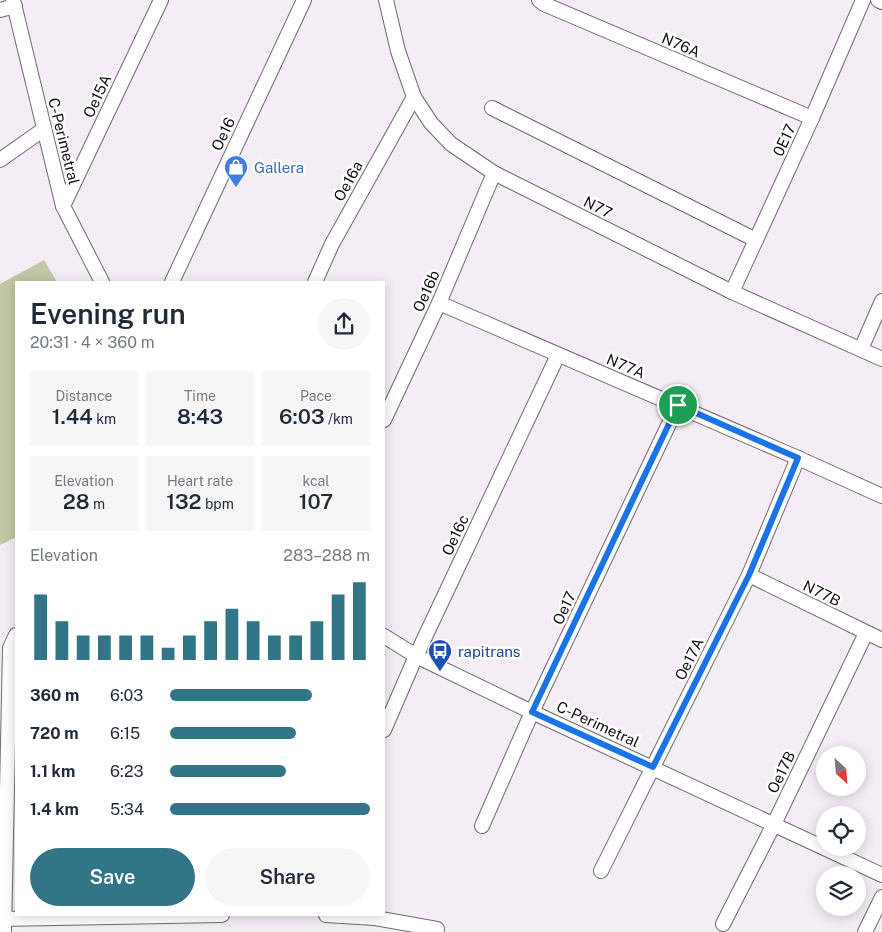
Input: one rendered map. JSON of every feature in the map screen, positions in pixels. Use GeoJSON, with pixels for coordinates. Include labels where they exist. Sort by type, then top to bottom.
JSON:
{"type":"FeatureCollection","features":[{"type":"Feature","properties":{"kind":"street","name":"Oe15A"},"geometry":{"type":"LineString","coordinates":[[63,206],[161,0]]}},
{"type":"Feature","properties":{"kind":"street","name":"Oe16"},"geometry":{"type":"LineString","coordinates":[[172,281],[304,0]]}},
{"type":"Feature","properties":{"kind":"street","name":"N77"},"geometry":{"type":"LineString","coordinates":[[386,0],[398,51],[414,97],[431,123],[451,144],[494,173],[732,292],[882,359]]}},
{"type":"Feature","properties":{"kind":"street","name":"N76A"},"geometry":{"type":"LineString","coordinates":[[539,0],[544,4],[812,118]]}},
{"type":"Feature","properties":{"kind":"street","name":"0E17"},"geometry":{"type":"LineString","coordinates":[[732,292],[812,118],[863,0]]}},
{"type":"Feature","properties":{"kind":"street"},"geometry":{"type":"LineString","coordinates":[[878,0],[882,2]]}},
{"type":"Feature","properties":{"kind":"street","name":"C-Perimetral"},"geometry":{"type":"LineString","coordinates":[[14,3],[63,206],[101,281]]}},
{"type":"Feature","properties":{"kind":"street"},"geometry":{"type":"LineString","coordinates":[[0,10],[14,3]]}},
{"type":"Feature","properties":{"kind":"street","name":"Oe16a"},"geometry":{"type":"LineString","coordinates":[[315,281],[332,244],[414,97]]}},
{"type":"Feature","properties":{"kind":"street"},"geometry":{"type":"LineString","coordinates":[[492,108],[756,240]]}},
{"type":"Feature","properties":{"kind":"street"},"geometry":{"type":"LineString","coordinates":[[0,160],[44,129]]}},
{"type":"Feature","properties":{"kind":"street","name":"Oe16b"},"geometry":{"type":"LineString","coordinates":[[385,418],[439,303],[494,173]]}},
{"type":"Feature","properties":{"kind":"street"},"geometry":{"type":"LineString","coordinates":[[861,349],[882,301]]}},
{"type":"Feature","properties":{"kind":"street","name":"N77A"},"geometry":{"type":"LineString","coordinates":[[439,303],[678,405],[882,496]]}},
{"type":"Feature","properties":{"kind":"street","name":"Oe16c"},"geometry":{"type":"LineString","coordinates":[[385,728],[416,656],[558,355]]}},
{"type":"Feature","properties":{"kind":"street","name":"Oe17"},"geometry":{"type":"LineString","coordinates":[[482,826],[532,712],[678,405]]}},
{"type":"Feature","properties":{"kind":"street","name":"Oe17A"},"geometry":{"type":"LineString","coordinates":[[601,871],[749,575],[798,458]]}},
{"type":"Feature","properties":{"kind":"street","name":"N77B"},"geometry":{"type":"LineString","coordinates":[[749,575],[882,640]]}},
{"type":"Feature","properties":{"kind":"street","name":"Oe17B"},"geometry":{"type":"LineString","coordinates":[[724,924],[866,633]]}},
{"type":"Feature","properties":{"kind":"street"},"geometry":{"type":"LineString","coordinates":[[15,637],[10,648],[12,800],[3,923],[195,916]]}},
{"type":"Feature","properties":{"kind":"street","name":"C-Perimetral"},"geometry":{"type":"LineString","coordinates":[[385,637],[416,656],[532,712],[882,875]]}},
{"type":"Feature","properties":{"kind":"street"},"geometry":{"type":"LineString","coordinates":[[865,932],[882,897]]}},
{"type":"Feature","properties":{"kind":"street"},"geometry":{"type":"LineString","coordinates":[[342,916],[375,918],[437,929]]}},
{"type":"Feature","properties":{"kind":"green space"},"geometry":{"type":"Polygon","coordinates":[[[44,260],[56,281],[15,281],[15,538],[0,545],[0,284],[44,260]]]}},
{"type":"Feature","properties":{"kind":"place","name":"Gallera"},"geometry":{"type":"Point","coordinates":[236,188]}},
{"type":"Feature","properties":{"kind":"place","name":"rapitrans"},"geometry":{"type":"Point","coordinates":[440,672]}},
{"type":"Feature","properties":{"kind":"route"},"geometry":{"type":"LineString","coordinates":[[678,405],[798,458],[749,575],[653,767],[532,712],[678,405]]}}]}
